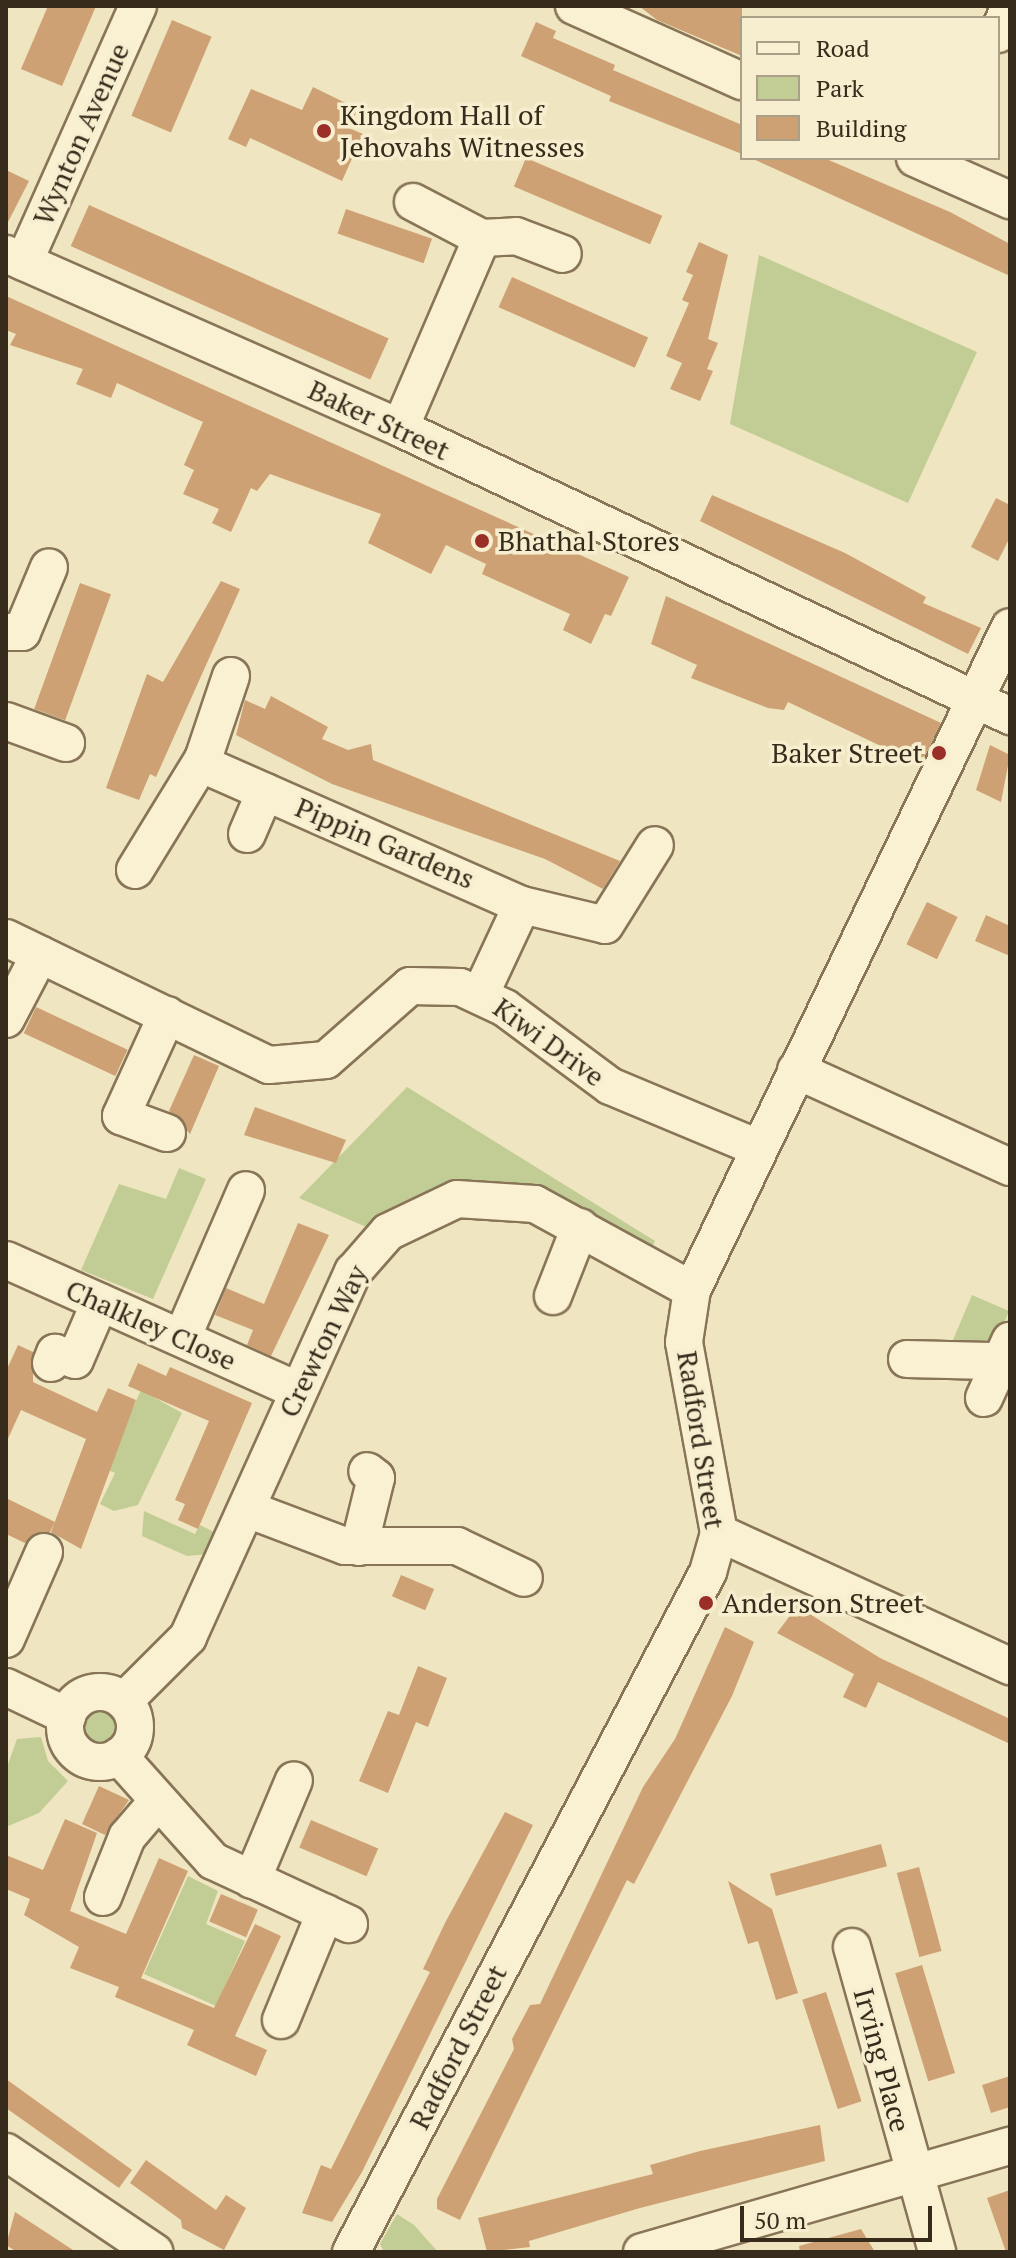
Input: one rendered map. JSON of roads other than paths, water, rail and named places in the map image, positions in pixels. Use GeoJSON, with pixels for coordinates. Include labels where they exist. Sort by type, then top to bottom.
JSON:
{"type":"FeatureCollection","features":[{"type":"Feature","properties":{"kind":"street","name":"Wynton Avenue"},"geometry":{"type":"LineString","coordinates":[[15,258],[138,6]]}},
{"type":"Feature","properties":{"kind":"street"},"geometry":{"type":"LineString","coordinates":[[574,6],[740,80]]}},
{"type":"Feature","properties":{"kind":"street"},"geometry":{"type":"LineString","coordinates":[[1000,29],[1010,6]]}},
{"type":"Feature","properties":{"kind":"street"},"geometry":{"type":"LineString","coordinates":[[934,162],[1010,200]]}},
{"type":"Feature","properties":{"kind":"street"},"geometry":{"type":"LineString","coordinates":[[413,202],[482,238],[516,236],[563,254]]}},
{"type":"Feature","properties":{"kind":"street"},"geometry":{"type":"LineString","coordinates":[[400,428],[482,238]]}},
{"type":"Feature","properties":{"kind":"street","name":"Baker Street"},"geometry":{"type":"LineString","coordinates":[[15,258],[400,428],[1010,716]]}},
{"type":"Feature","properties":{"kind":"street"},"geometry":{"type":"LineString","coordinates":[[6,632],[22,632],[49,567]]}},
{"type":"Feature","properties":{"kind":"street","name":"Radford Street"},"geometry":{"type":"LineString","coordinates":[[351,2252],[708,1572],[719,1533],[684,1342],[692,1290],[1010,627]]}},
{"type":"Feature","properties":{"kind":"street"},"geometry":{"type":"LineString","coordinates":[[135,870],[207,764],[231,676]]}},
{"type":"Feature","properties":{"kind":"street"},"geometry":{"type":"LineString","coordinates":[[6,721],[66,743]]}},
{"type":"Feature","properties":{"kind":"street","name":"Pippin Gardens"},"geometry":{"type":"LineString","coordinates":[[207,764],[522,905],[559,917],[605,925],[616,917],[655,845]]}},
{"type":"Feature","properties":{"kind":"street"},"geometry":{"type":"LineString","coordinates":[[247,834],[265,792]]}},
{"type":"Feature","properties":{"kind":"street"},"geometry":{"type":"LineString","coordinates":[[481,993],[522,905]]}},
{"type":"Feature","properties":{"kind":"street","name":"Kiwi Drive"},"geometry":{"type":"LineString","coordinates":[[6,938],[269,1065],[307,1065],[358,1040],[380,1008],[410,986],[481,993],[610,1086],[758,1148]]}},
{"type":"Feature","properties":{"kind":"street"},"geometry":{"type":"LineString","coordinates":[[6,1019],[40,954]]}},
{"type":"Feature","properties":{"kind":"street"},"geometry":{"type":"LineString","coordinates":[[167,1015],[121,1116],[167,1133]]}},
{"type":"Feature","properties":{"kind":"street"},"geometry":{"type":"LineString","coordinates":[[796,1070],[1010,1167]]}},
{"type":"Feature","properties":{"kind":"street"},"geometry":{"type":"LineString","coordinates":[[182,1338],[246,1190]]}},
{"type":"Feature","properties":{"kind":"street","name":"Crewton Way"},"geometry":{"type":"LineString","coordinates":[[124,1701],[188,1637],[297,1390],[363,1257],[421,1210],[497,1197],[535,1204],[692,1290]]}},
{"type":"Feature","properties":{"kind":"street"},"geometry":{"type":"LineString","coordinates":[[553,1296],[580,1227]]}},
{"type":"Feature","properties":{"kind":"street","name":"Chalkley Close"},"geometry":{"type":"LineString","coordinates":[[6,1260],[297,1390]]}},
{"type":"Feature","properties":{"kind":"street"},"geometry":{"type":"LineString","coordinates":[[51,1363],[55,1353],[75,1360],[100,1302]]}},
{"type":"Feature","properties":{"kind":"street"},"geometry":{"type":"LineString","coordinates":[[907,1359],[1007,1358]]}},
{"type":"Feature","properties":{"kind":"street"},"geometry":{"type":"LineString","coordinates":[[984,1398],[1007,1358]]}},
{"type":"Feature","properties":{"kind":"street"},"geometry":{"type":"LineString","coordinates":[[359,1547],[376,1478],[367,1471]]}},
{"type":"Feature","properties":{"kind":"street"},"geometry":{"type":"LineString","coordinates":[[247,1509],[359,1547],[464,1532],[524,1578]]}},
{"type":"Feature","properties":{"kind":"street"},"geometry":{"type":"LineString","coordinates":[[719,1533],[1010,1666]]}},
{"type":"Feature","properties":{"kind":"street"},"geometry":{"type":"LineString","coordinates":[[6,1639],[44,1552]]}},
{"type":"Feature","properties":{"kind":"street"},"geometry":{"type":"LineString","coordinates":[[6,1687],[67,1716]]}},
{"type":"Feature","properties":{"kind":"street"},"geometry":{"type":"LineString","coordinates":[[97,1692],[124,1701],[135,1727],[119,1756],[103,1762],[79,1755],[66,1736],[67,1716],[75,1702],[97,1692]]}},
{"type":"Feature","properties":{"kind":"street"},"geometry":{"type":"LineString","coordinates":[[119,1756],[156,1803],[213,1861],[337,1919],[281,2020]]}},
{"type":"Feature","properties":{"kind":"street"},"geometry":{"type":"LineString","coordinates":[[252,1880],[294,1780]]}},
{"type":"Feature","properties":{"kind":"street"},"geometry":{"type":"LineString","coordinates":[[103,1897],[127,1837],[156,1803]]}},
{"type":"Feature","properties":{"kind":"street","name":"Irving Place"},"geometry":{"type":"LineString","coordinates":[[852,1947],[937,2252]]}},
{"type":"Feature","properties":{"kind":"street"},"geometry":{"type":"LineString","coordinates":[[642,2252],[1010,2146]]}},
{"type":"Feature","properties":{"kind":"street"},"geometry":{"type":"LineString","coordinates":[[6,2152],[154,2252]]}},
{"type":"Feature","properties":{"kind":"place","name":"Kingdom Hall of Jehovahs Witnesses"},"geometry":{"type":"Point","coordinates":[324,131]}},
{"type":"Feature","properties":{"kind":"place","name":"Bhathal Stores"},"geometry":{"type":"Point","coordinates":[482,541]}},
{"type":"Feature","properties":{"kind":"place","name":"Baker Street"},"geometry":{"type":"Point","coordinates":[939,753]}},
{"type":"Feature","properties":{"kind":"place","name":"Anderson Street"},"geometry":{"type":"Point","coordinates":[706,1603]}}]}
